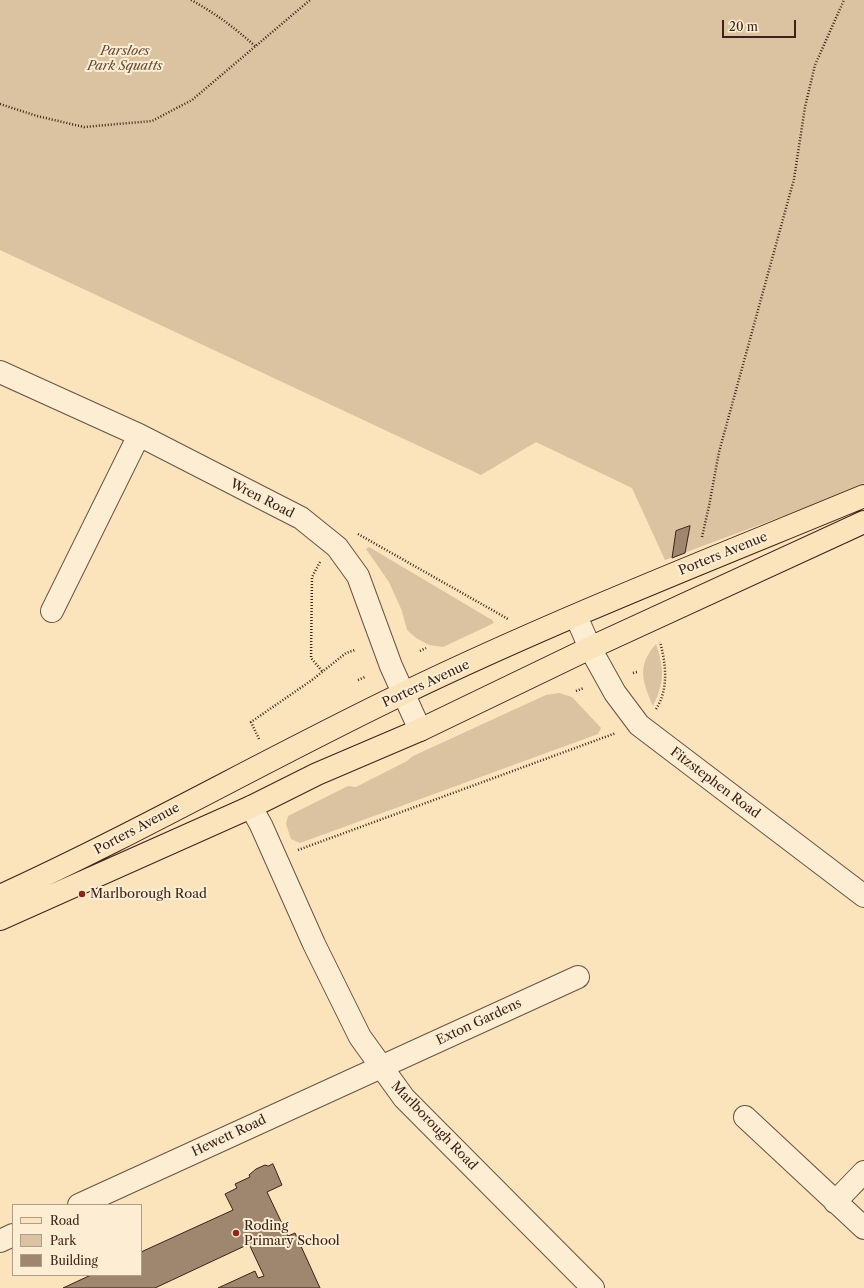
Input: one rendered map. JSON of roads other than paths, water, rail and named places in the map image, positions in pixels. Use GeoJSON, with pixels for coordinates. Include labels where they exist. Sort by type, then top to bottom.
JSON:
{"type":"FeatureCollection","features":[{"type":"Feature","properties":{"kind":"main road","name":"Porters Avenue"},"geometry":{"type":"LineString","coordinates":[[0,896],[71,864],[269,760],[404,693],[654,582],[864,496]]}},
{"type":"Feature","properties":{"kind":"main road","name":"Porters Avenue"},"geometry":{"type":"LineString","coordinates":[[0,919],[251,807],[317,774],[420,730],[590,648],[864,522]]}},
{"type":"Feature","properties":{"kind":"street","name":"Wren Road"},"geometry":{"type":"LineString","coordinates":[[0,372],[139,435],[301,518],[337,547],[358,576],[420,730]]}},
{"type":"Feature","properties":{"kind":"street"},"geometry":{"type":"LineString","coordinates":[[52,611],[96,519],[139,435]]}},
{"type":"Feature","properties":{"kind":"street"},"geometry":{"type":"LineString","coordinates":[[576,616],[590,648]]}},
{"type":"Feature","properties":{"kind":"street","name":"Fitzstephen Road"},"geometry":{"type":"LineString","coordinates":[[590,648],[615,693],[639,725],[864,896]]}},
{"type":"Feature","properties":{"kind":"street","name":"Marlborough Road"},"geometry":{"type":"LineString","coordinates":[[251,807],[261,825],[314,944],[357,1031],[380,1068],[404,1098],[593,1288]]}},
{"type":"Feature","properties":{"kind":"street","name":"Exton Gardens"},"geometry":{"type":"LineString","coordinates":[[380,1068],[578,977]]}},
{"type":"Feature","properties":{"kind":"street","name":"Hewett Road"},"geometry":{"type":"LineString","coordinates":[[81,1204],[380,1068]]}},
{"type":"Feature","properties":{"kind":"street"},"geometry":{"type":"LineString","coordinates":[[745,1117],[864,1228]]}},
{"type":"Feature","properties":{"kind":"street"},"geometry":{"type":"LineString","coordinates":[[835,1202],[864,1172]]}},
{"type":"Feature","properties":{"kind":"street"},"geometry":{"type":"LineString","coordinates":[[0,1241],[12,1235]]}},
{"type":"Feature","properties":{"kind":"place","name":"Marlborough Road"},"geometry":{"type":"Point","coordinates":[82,894]}},
{"type":"Feature","properties":{"kind":"place","name":"Roding Primary School"},"geometry":{"type":"Point","coordinates":[236,1233]}},
{"type":"Feature","properties":{"kind":"park label","name":"Parsloes Park Squatts"},"geometry":{"type":"Point","coordinates":[125,58]}}]}
